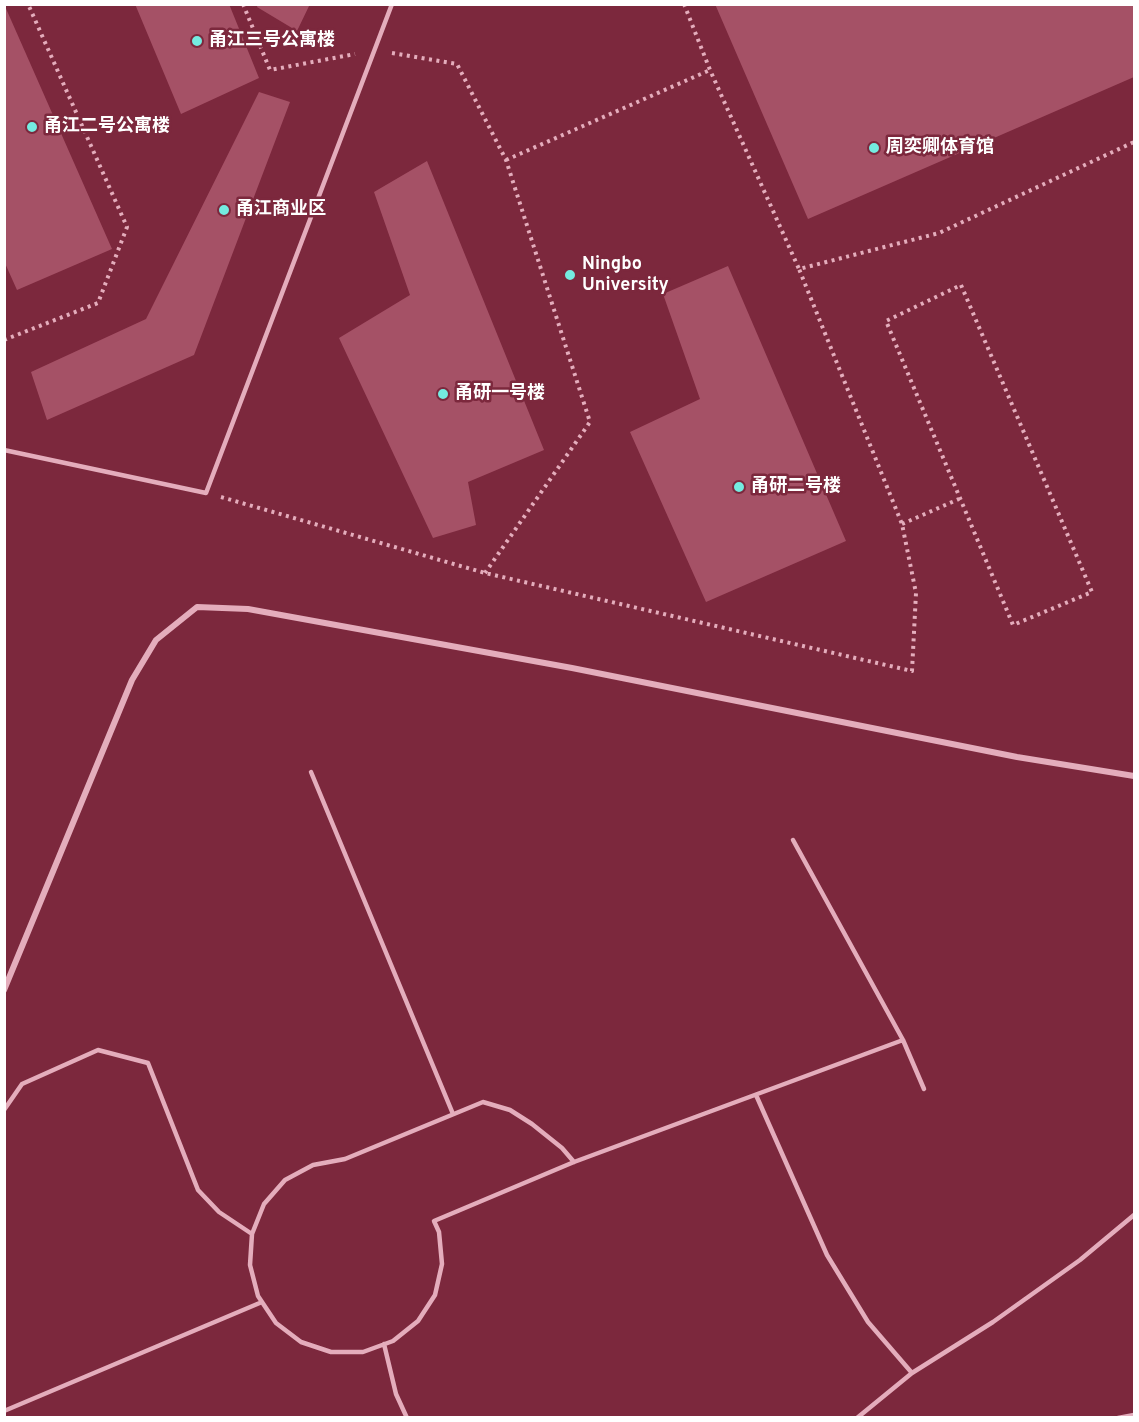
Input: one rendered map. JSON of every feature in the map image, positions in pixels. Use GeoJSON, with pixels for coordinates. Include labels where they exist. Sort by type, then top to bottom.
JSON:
{"type":"FeatureCollection","features":[{"type":"Feature","properties":{"kind":"street"},"geometry":{"type":"LineString","coordinates":[[4,990],[132,680],[156,640],[196,607],[248,609],[572,668],[1017,757],[1134,776]]}},
{"type":"Feature","properties":{"kind":"lane"},"geometry":{"type":"LineString","coordinates":[[4,450],[206,493],[392,4]]}},
{"type":"Feature","properties":{"kind":"lane"},"geometry":{"type":"LineString","coordinates":[[311,772],[453,1114]]}},
{"type":"Feature","properties":{"kind":"lane"},"geometry":{"type":"LineString","coordinates":[[793,840],[903,1040],[924,1089]]}},
{"type":"Feature","properties":{"kind":"lane"},"geometry":{"type":"LineString","coordinates":[[574,1162],[562,1148],[510,1110],[483,1102],[345,1159],[313,1165],[285,1180],[264,1204],[252,1234],[250,1265],[262,1302],[276,1323],[301,1342],[331,1352],[363,1352],[393,1341],[418,1321],[435,1295],[442,1264],[439,1232],[434,1221],[574,1162],[903,1040]]}},
{"type":"Feature","properties":{"kind":"lane"},"geometry":{"type":"LineString","coordinates":[[4,1110],[22,1084],[98,1050],[148,1064],[198,1190],[219,1212],[252,1234]]}},
{"type":"Feature","properties":{"kind":"lane"},"geometry":{"type":"LineString","coordinates":[[756,1095],[827,1255],[868,1322],[912,1373]]}},
{"type":"Feature","properties":{"kind":"lane"},"geometry":{"type":"LineString","coordinates":[[856,1418],[912,1373],[993,1322],[1080,1260],[1134,1215]]}},
{"type":"Feature","properties":{"kind":"lane"},"geometry":{"type":"LineString","coordinates":[[4,1411],[262,1302]]}},
{"type":"Feature","properties":{"kind":"lane"},"geometry":{"type":"LineString","coordinates":[[384,1344],[396,1394],[407,1418]]}},
{"type":"Feature","properties":{"kind":"lane"},"geometry":{"type":"LineString","coordinates":[[1118,1418],[1134,1415]]}},
{"type":"Feature","properties":{"kind":"path"},"geometry":{"type":"LineString","coordinates":[[4,340],[98,303],[127,227],[28,4]]}},
{"type":"Feature","properties":{"kind":"path"},"geometry":{"type":"LineString","coordinates":[[243,4],[270,70],[373,51],[457,64],[506,160],[590,422],[485,573]]}},
{"type":"Feature","properties":{"kind":"path"},"geometry":{"type":"LineString","coordinates":[[206,493],[485,573],[912,671],[916,593],[902,524],[799,269],[710,70],[684,4]]}},
{"type":"Feature","properties":{"kind":"path"},"geometry":{"type":"LineString","coordinates":[[506,160],[710,70]]}},
{"type":"Feature","properties":{"kind":"path"},"geometry":{"type":"LineString","coordinates":[[799,269],[939,233],[1134,142]]}},
{"type":"Feature","properties":{"kind":"path"},"geometry":{"type":"LineString","coordinates":[[962,285],[1092,592],[1012,625],[959,499],[886,321],[962,285]]}},
{"type":"Feature","properties":{"kind":"path"},"geometry":{"type":"LineString","coordinates":[[902,524],[959,499]]}},
{"type":"Feature","properties":{"kind":"building","name":"甬江二号公寓楼"},"geometry":{"type":"Polygon","coordinates":[[[4,4],[112,249],[17,290],[4,261],[4,4]]]}},
{"type":"Feature","properties":{"kind":"building","name":"甬江三号公寓楼"},"geometry":{"type":"Polygon","coordinates":[[[135,4],[229,4],[259,78],[181,114],[135,4]]]}},
{"type":"Feature","properties":{"kind":"building"},"geometry":{"type":"Polygon","coordinates":[[[258,4],[310,4],[297,31],[257,7],[258,4]]]}},
{"type":"Feature","properties":{"kind":"building","name":"周奕卿体育馆"},"geometry":{"type":"Polygon","coordinates":[[[715,4],[1134,4],[1134,77],[808,219],[715,4]]]}},
{"type":"Feature","properties":{"kind":"building","name":"甬江商业区"},"geometry":{"type":"Polygon","coordinates":[[[259,92],[290,102],[194,355],[47,420],[31,372],[146,319],[259,92]]]}},
{"type":"Feature","properties":{"kind":"building","name":"甬研一号楼"},"geometry":{"type":"Polygon","coordinates":[[[427,161],[544,450],[468,482],[476,525],[433,538],[339,338],[410,295],[374,192],[427,161]]]}},
{"type":"Feature","properties":{"kind":"building","name":"甬研二号楼"},"geometry":{"type":"Polygon","coordinates":[[[728,266],[846,541],[706,602],[630,432],[700,399],[663,294],[728,266]]]}},
{"type":"Feature","properties":{"kind":"place","name":"甬江三号公寓楼"},"geometry":{"type":"Point","coordinates":[197,41]}},
{"type":"Feature","properties":{"kind":"place","name":"甬江二号公寓楼"},"geometry":{"type":"Point","coordinates":[32,127]}},
{"type":"Feature","properties":{"kind":"place","name":"周奕卿体育馆"},"geometry":{"type":"Point","coordinates":[874,148]}},
{"type":"Feature","properties":{"kind":"place","name":"甬江商业区"},"geometry":{"type":"Point","coordinates":[224,210]}},
{"type":"Feature","properties":{"kind":"place","name":"Ningbo University"},"geometry":{"type":"Point","coordinates":[570,275]}},
{"type":"Feature","properties":{"kind":"place","name":"甬研一号楼"},"geometry":{"type":"Point","coordinates":[443,394]}},
{"type":"Feature","properties":{"kind":"place","name":"甬研二号楼"},"geometry":{"type":"Point","coordinates":[739,487]}}]}
